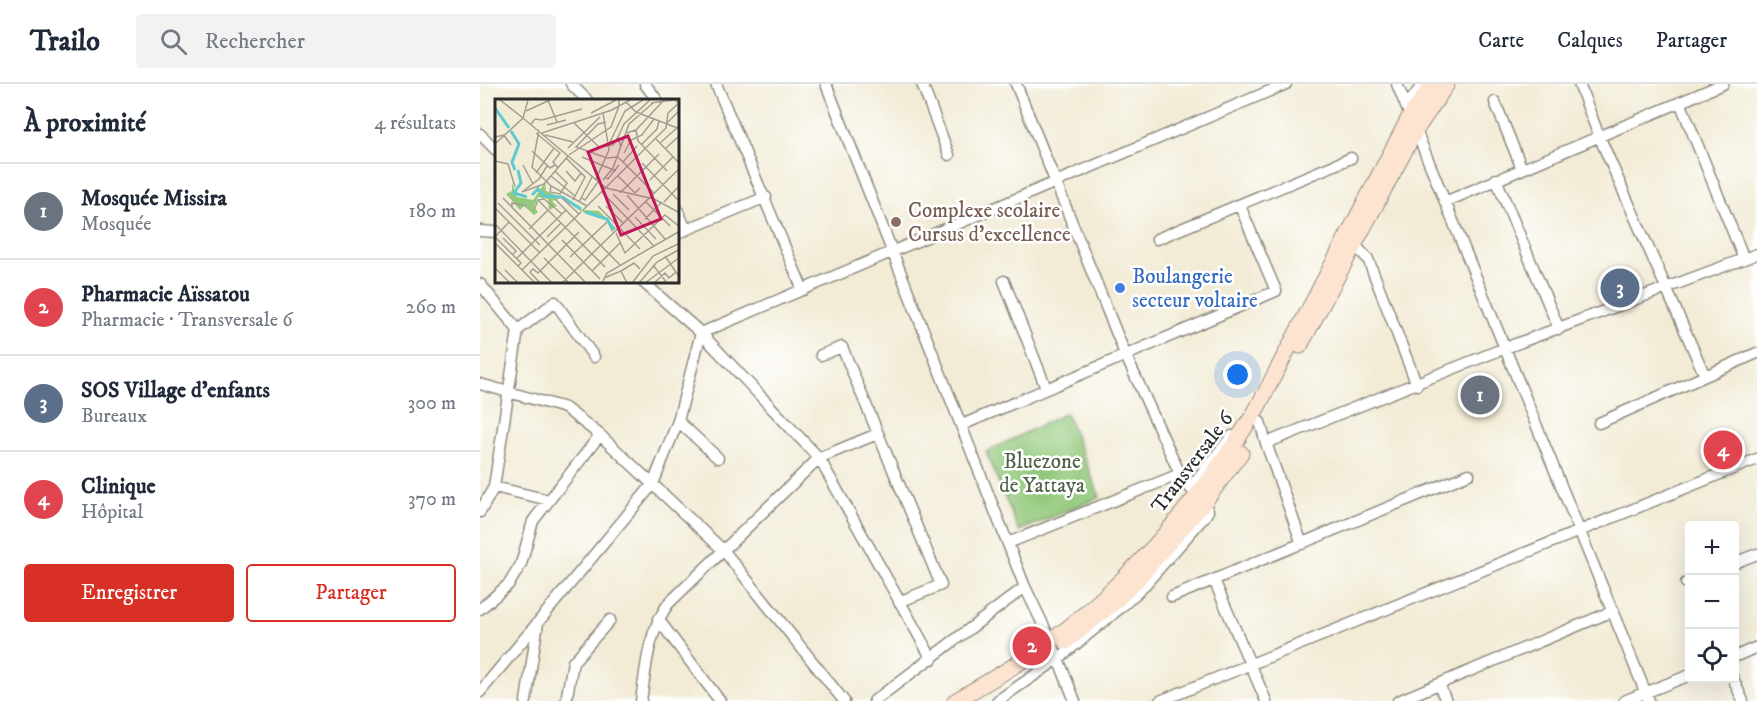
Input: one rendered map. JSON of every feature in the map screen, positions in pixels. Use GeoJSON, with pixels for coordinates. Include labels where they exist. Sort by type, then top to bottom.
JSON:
{"type":"FeatureCollection","features":[{"type":"Feature","properties":{"kind":"main road","name":"Transversale 6"},"geometry":{"type":"LineString","coordinates":[[976,701],[1054,650],[1138,585],[1254,414],[1317,291],[1411,118],[1433,84]]}},
{"type":"Feature","properties":{"kind":"main road","name":"Transversale 6"},"geometry":{"type":"LineString","coordinates":[[955,701],[1054,650],[1197,496],[1234,464],[1260,422],[1354,244],[1411,118],[1447,84]]}},
{"type":"Feature","properties":{"kind":"street"},"geometry":{"type":"LineString","coordinates":[[572,84],[585,99]]}},
{"type":"Feature","properties":{"kind":"street"},"geometry":{"type":"LineString","coordinates":[[645,84],[656,99]]}},
{"type":"Feature","properties":{"kind":"street"},"geometry":{"type":"LineString","coordinates":[[716,84],[803,290]]}},
{"type":"Feature","properties":{"kind":"street"},"geometry":{"type":"LineString","coordinates":[[826,84],[1025,586],[1074,701]]}},
{"type":"Feature","properties":{"kind":"street"},"geometry":{"type":"LineString","coordinates":[[922,84],[950,155]]}},
{"type":"Feature","properties":{"kind":"street"},"geometry":{"type":"LineString","coordinates":[[1016,84],[1125,354],[1180,474],[1197,496]]}},
{"type":"Feature","properties":{"kind":"street"},"geometry":{"type":"LineString","coordinates":[[701,333],[1286,84]]}},
{"type":"Feature","properties":{"kind":"street"},"geometry":{"type":"LineString","coordinates":[[1397,84],[1647,697]]}},
{"type":"Feature","properties":{"kind":"street"},"geometry":{"type":"LineString","coordinates":[[1411,118],[1423,84]]}},
{"type":"Feature","properties":{"kind":"street"},"geometry":{"type":"LineString","coordinates":[[1579,84],[1599,136],[1705,376]]}},
{"type":"Feature","properties":{"kind":"street"},"geometry":{"type":"LineString","coordinates":[[1445,202],[1723,84]]}},
{"type":"Feature","properties":{"kind":"street"},"geometry":{"type":"LineString","coordinates":[[1495,102],[1522,168]]}},
{"type":"Feature","properties":{"kind":"street"},"geometry":{"type":"LineString","coordinates":[[1680,102],[1744,259]]}},
{"type":"Feature","properties":{"kind":"street"},"geometry":{"type":"LineString","coordinates":[[480,134],[495,149]]}},
{"type":"Feature","properties":{"kind":"street"},"geometry":{"type":"LineString","coordinates":[[1157,239],[1351,158]]}},
{"type":"Feature","properties":{"kind":"street"},"geometry":{"type":"LineString","coordinates":[[1497,180],[1559,328]]}},
{"type":"Feature","properties":{"kind":"street"},"geometry":{"type":"LineString","coordinates":[[682,232],[765,197]]}},
{"type":"Feature","properties":{"kind":"street"},"geometry":{"type":"LineString","coordinates":[[962,425],[1276,291],[1240,206]]}},
{"type":"Feature","properties":{"kind":"street"},"geometry":{"type":"LineString","coordinates":[[480,231],[495,232]]}},
{"type":"Feature","properties":{"kind":"street"},"geometry":{"type":"LineString","coordinates":[[1354,244],[1368,259],[1417,385]]}},
{"type":"Feature","properties":{"kind":"street"},"geometry":{"type":"LineString","coordinates":[[1266,443],[1417,385],[1505,348],[1757,254]]}},
{"type":"Feature","properties":{"kind":"street"},"geometry":{"type":"LineString","coordinates":[[1004,281],[1046,388]]}},
{"type":"Feature","properties":{"kind":"street"},"geometry":{"type":"LineString","coordinates":[[480,284],[518,330]]}},
{"type":"Feature","properties":{"kind":"street"},"geometry":{"type":"LineString","coordinates":[[645,284],[701,333],[819,458],[932,659]]}},
{"type":"Feature","properties":{"kind":"street"},"geometry":{"type":"LineString","coordinates":[[480,512],[494,488],[518,330],[555,302],[594,357]]}},
{"type":"Feature","properties":{"kind":"street"},"geometry":{"type":"LineString","coordinates":[[480,692],[652,484],[678,421],[701,333]]}},
{"type":"Feature","properties":{"kind":"street"},"geometry":{"type":"LineString","coordinates":[[821,355],[842,347],[940,585],[899,602]]}},
{"type":"Feature","properties":{"kind":"street"},"geometry":{"type":"LineString","coordinates":[[1599,423],[1757,354]]}},
{"type":"Feature","properties":{"kind":"street"},"geometry":{"type":"LineString","coordinates":[[482,384],[565,408],[600,435],[724,551],[844,701]]}},
{"type":"Feature","properties":{"kind":"street"},"geometry":{"type":"LineString","coordinates":[[678,421],[718,458]]}},
{"type":"Feature","properties":{"kind":"street"},"geometry":{"type":"LineString","coordinates":[[1260,422],[1302,544]]}},
{"type":"Feature","properties":{"kind":"street"},"geometry":{"type":"LineString","coordinates":[[640,701],[651,638],[658,619],[668,604],[819,458],[877,434]]}},
{"type":"Feature","properties":{"kind":"street"},"geometry":{"type":"LineString","coordinates":[[480,609],[509,584],[521,564],[533,521],[600,435]]}},
{"type":"Feature","properties":{"kind":"street"},"geometry":{"type":"LineString","coordinates":[[1160,701],[1757,459]]}},
{"type":"Feature","properties":{"kind":"street"},"geometry":{"type":"LineString","coordinates":[[1008,543],[1180,474]]}},
{"type":"Feature","properties":{"kind":"street"},"geometry":{"type":"LineString","coordinates":[[1172,597],[1469,474]]}},
{"type":"Feature","properties":{"kind":"street"},"geometry":{"type":"LineString","coordinates":[[494,488],[549,500]]}},
{"type":"Feature","properties":{"kind":"street"},"geometry":{"type":"LineString","coordinates":[[1739,561],[1757,554]]}},
{"type":"Feature","properties":{"kind":"street"},"geometry":{"type":"LineString","coordinates":[[1214,580],[1266,701]]}},
{"type":"Feature","properties":{"kind":"street"},"geometry":{"type":"LineString","coordinates":[[874,701],[1025,586]]}},
{"type":"Feature","properties":{"kind":"street"},"geometry":{"type":"LineString","coordinates":[[1398,701],[1613,611]]}},
{"type":"Feature","properties":{"kind":"street"},"geometry":{"type":"LineString","coordinates":[[658,619],[720,701]]}},
{"type":"Feature","properties":{"kind":"street"},"geometry":{"type":"LineString","coordinates":[[566,701],[573,662],[610,620]]}},
{"type":"Feature","properties":{"kind":"street"},"geometry":{"type":"LineString","coordinates":[[526,701],[538,622]]}},
{"type":"Feature","properties":{"kind":"street"},"geometry":{"type":"LineString","coordinates":[[1739,655],[1757,647]]}},
{"type":"Feature","properties":{"kind":"street"},"geometry":{"type":"LineString","coordinates":[[997,701],[1054,650]]}},
{"type":"Feature","properties":{"kind":"street"},"geometry":{"type":"LineString","coordinates":[[1624,701],[1647,697],[1685,677]]}},
{"type":"Feature","properties":{"kind":"street"},"geometry":{"type":"LineString","coordinates":[[1735,683],[1743,701]]}},
{"type":"Feature","properties":{"kind":"street"},"geometry":{"type":"LineString","coordinates":[[1439,684],[1446,701]]}},
{"type":"Feature","properties":{"kind":"green space","name":"Bluezone de Yattaya"},"geometry":{"type":"Polygon","coordinates":[[[1066,413],[1100,497],[1019,531],[986,452],[1066,413]]]}},
{"type":"Feature","properties":{"kind":"place","name":"Complexe scolaire Cursus d'excellence"},"geometry":{"type":"Point","coordinates":[896,222]}},
{"type":"Feature","properties":{"kind":"place","name":"Boulangerie secteur voltaire"},"geometry":{"type":"Point","coordinates":[1120,288]}},
{"type":"Feature","properties":{"kind":"place","name":"SOS Village d'enfants"},"geometry":{"type":"Point","coordinates":[1620,288]}},
{"type":"Feature","properties":{"kind":"place","name":"Mosquée Missira"},"geometry":{"type":"Point","coordinates":[1480,395]}},
{"type":"Feature","properties":{"kind":"place","name":"Clinique"},"geometry":{"type":"Point","coordinates":[1723,450]}},
{"type":"Feature","properties":{"kind":"place","name":"Pharmacie Aïssatou"},"geometry":{"type":"Point","coordinates":[1032,646]}}]}
